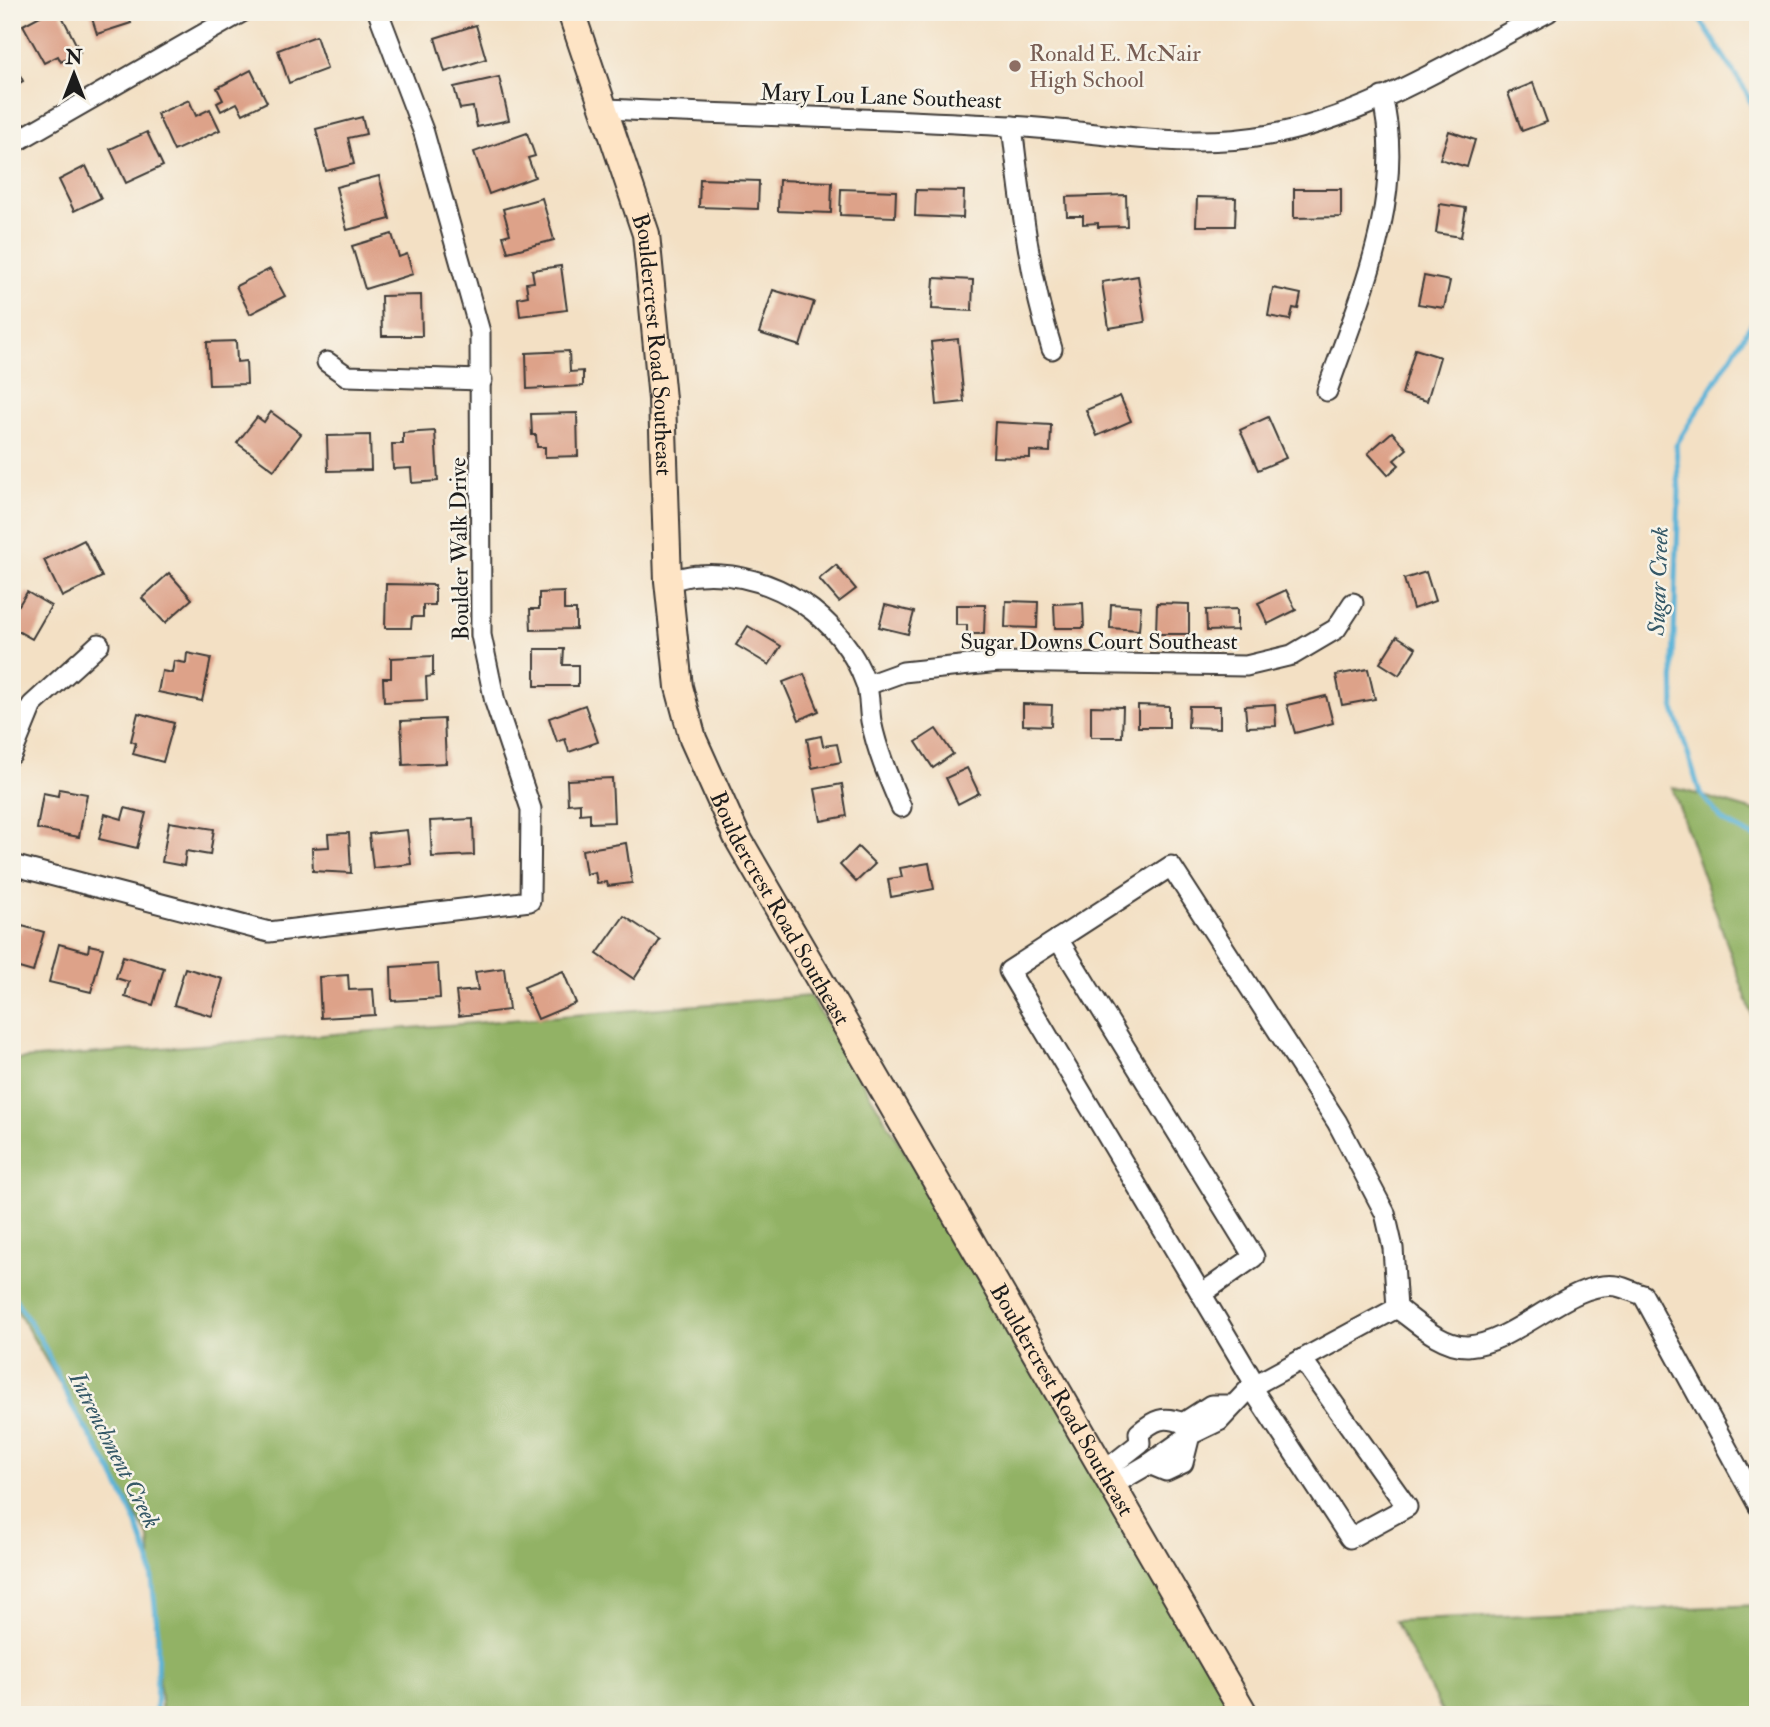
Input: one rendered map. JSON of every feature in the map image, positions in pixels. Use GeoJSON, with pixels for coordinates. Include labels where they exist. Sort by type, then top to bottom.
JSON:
{"type":"FeatureCollection","features":[{"type":"Feature","properties":{"kind":"street"},"geometry":{"type":"LineString","coordinates":[[12,144],[242,12]]}},
{"type":"Feature","properties":{"kind":"street","name":"Boulder Walk Drive"},"geometry":{"type":"LineString","coordinates":[[12,865],[269,932],[530,901],[531,809],[495,702],[481,635],[480,332],[424,134],[378,12]]}},
{"type":"Feature","properties":{"kind":"street","name":"Bouldercrest Road Southeast"},"geometry":{"type":"LineString","coordinates":[[571,12],[646,234],[652,266],[665,451],[668,582],[679,687],[693,739],[737,837],[1245,1715]]}},
{"type":"Feature","properties":{"kind":"street","name":"Mary Lou Lane Southeast"},"geometry":{"type":"LineString","coordinates":[[605,109],[1012,126],[1146,141],[1200,141],[1268,135],[1326,121],[1382,97],[1548,12]]}},
{"type":"Feature","properties":{"kind":"street"},"geometry":{"type":"LineString","coordinates":[[1327,391],[1357,306],[1387,192],[1390,145],[1382,97]]}},
{"type":"Feature","properties":{"kind":"street"},"geometry":{"type":"LineString","coordinates":[[1012,126],[1025,226],[1043,320],[1052,349]]}},
{"type":"Feature","properties":{"kind":"street"},"geometry":{"type":"LineString","coordinates":[[327,362],[347,376],[482,380]]}},
{"type":"Feature","properties":{"kind":"street"},"geometry":{"type":"LineString","coordinates":[[668,582],[699,575],[743,580],[787,592],[811,608],[846,645],[867,685],[871,722],[882,761],[901,807]]}},
{"type":"Feature","properties":{"kind":"street","name":"Sugar Downs Court Southeast"},"geometry":{"type":"LineString","coordinates":[[867,685],[903,672],[999,662],[1246,666],[1293,655],[1336,629],[1353,603]]}},
{"type":"Feature","properties":{"kind":"street"},"geometry":{"type":"LineString","coordinates":[[12,754],[32,705],[99,644]]}},
{"type":"Feature","properties":{"kind":"street"},"geometry":{"type":"LineString","coordinates":[[1302,1359],[1407,1507],[1350,1538],[1253,1385],[1009,971],[1171,866],[1337,1122],[1385,1213],[1393,1248],[1397,1308]]}},
{"type":"Feature","properties":{"kind":"street"},"geometry":{"type":"LineString","coordinates":[[1058,939],[1254,1257],[1201,1294]]}},
{"type":"Feature","properties":{"kind":"street"},"geometry":{"type":"LineString","coordinates":[[1397,1308],[1435,1335],[1466,1346],[1500,1338],[1576,1294],[1614,1286],[1643,1294],[1758,1505]]}},
{"type":"Feature","properties":{"kind":"street"},"geometry":{"type":"LineString","coordinates":[[1107,1479],[1149,1464],[1187,1429],[1219,1421],[1230,1405],[1253,1385],[1397,1308]]}},
{"type":"Feature","properties":{"kind":"street"},"geometry":{"type":"LineString","coordinates":[[1107,1479],[1140,1443],[1139,1433],[1154,1420],[1171,1418],[1187,1429]]}},
{"type":"Feature","properties":{"kind":"green space"},"geometry":{"type":"Polygon","coordinates":[[[1672,787],[1758,812],[1758,1032],[1672,787]]]}},
{"type":"Feature","properties":{"kind":"green space"},"geometry":{"type":"Polygon","coordinates":[[[810,996],[1247,1715],[162,1715],[149,1537],[12,1302],[12,1060],[810,996]]]}},
{"type":"Feature","properties":{"kind":"green space"},"geometry":{"type":"Polygon","coordinates":[[[1758,1605],[1758,1715],[1444,1715],[1394,1621],[1758,1605]]]}},
{"type":"Feature","properties":{"kind":"building"},"geometry":{"type":"Polygon","coordinates":[[[41,12],[60,12],[80,52],[61,62],[58,56],[44,63],[23,25],[42,15],[41,12]]]}},
{"type":"Feature","properties":{"kind":"building"},"geometry":{"type":"Polygon","coordinates":[[[90,12],[127,12],[131,23],[97,34],[90,12]]]}},
{"type":"Feature","properties":{"kind":"building"},"geometry":{"type":"Polygon","coordinates":[[[476,25],[486,59],[445,72],[435,38],[476,25]]]}},
{"type":"Feature","properties":{"kind":"building"},"geometry":{"type":"Polygon","coordinates":[[[316,36],[327,69],[289,83],[278,50],[316,36]]]}},
{"type":"Feature","properties":{"kind":"building"},"geometry":{"type":"Polygon","coordinates":[[[12,59],[23,81],[12,87],[12,59]]]}},
{"type":"Feature","properties":{"kind":"building"},"geometry":{"type":"Polygon","coordinates":[[[251,70],[267,102],[243,114],[237,103],[221,111],[217,103],[223,100],[217,88],[251,70]]]}},
{"type":"Feature","properties":{"kind":"building"},"geometry":{"type":"Polygon","coordinates":[[[499,77],[509,120],[477,127],[473,107],[460,109],[454,87],[499,77]]]}},
{"type":"Feature","properties":{"kind":"building"},"geometry":{"type":"Polygon","coordinates":[[[1533,83],[1547,122],[1522,131],[1508,93],[1533,83]]]}},
{"type":"Feature","properties":{"kind":"building"},"geometry":{"type":"Polygon","coordinates":[[[189,100],[196,116],[210,109],[220,130],[174,151],[157,114],[189,100]]]}},
{"type":"Feature","properties":{"kind":"building"},"geometry":{"type":"Polygon","coordinates":[[[362,117],[366,134],[348,138],[354,164],[326,171],[316,129],[362,117]]]}},
{"type":"Feature","properties":{"kind":"building"},"geometry":{"type":"Polygon","coordinates":[[[1449,131],[1475,140],[1467,167],[1440,159],[1449,131]]]}},
{"type":"Feature","properties":{"kind":"building"},"geometry":{"type":"Polygon","coordinates":[[[147,132],[163,166],[126,183],[110,149],[147,132]]]}},
{"type":"Feature","properties":{"kind":"building"},"geometry":{"type":"Polygon","coordinates":[[[527,133],[535,156],[528,158],[535,177],[489,194],[474,152],[527,133]]]}},
{"type":"Feature","properties":{"kind":"building"},"geometry":{"type":"Polygon","coordinates":[[[86,166],[101,198],[74,211],[59,180],[86,166]]]}},
{"type":"Feature","properties":{"kind":"building"},"geometry":{"type":"Polygon","coordinates":[[[379,176],[390,219],[347,230],[336,187],[379,176]]]}},
{"type":"Feature","properties":{"kind":"building"},"geometry":{"type":"Polygon","coordinates":[[[700,179],[759,181],[758,209],[699,207],[700,179]]]}},
{"type":"Feature","properties":{"kind":"building"},"geometry":{"type":"Polygon","coordinates":[[[779,180],[832,182],[831,213],[778,211],[779,180]]]}},
{"type":"Feature","properties":{"kind":"building"},"geometry":{"type":"Polygon","coordinates":[[[841,189],[896,191],[895,217],[840,215],[841,189]]]}},
{"type":"Feature","properties":{"kind":"building"},"geometry":{"type":"Polygon","coordinates":[[[1294,189],[1341,189],[1341,217],[1294,218],[1294,189]]]}},
{"type":"Feature","properties":{"kind":"building"},"geometry":{"type":"Polygon","coordinates":[[[916,190],[964,191],[963,218],[915,216],[916,190]]]}},
{"type":"Feature","properties":{"kind":"building"},"geometry":{"type":"Polygon","coordinates":[[[1126,195],[1127,226],[1098,227],[1098,223],[1083,224],[1083,216],[1067,216],[1066,197],[1126,195]]]}},
{"type":"Feature","properties":{"kind":"building"},"geometry":{"type":"Polygon","coordinates":[[[1197,197],[1236,198],[1235,226],[1196,226],[1197,197]]]}},
{"type":"Feature","properties":{"kind":"building"},"geometry":{"type":"Polygon","coordinates":[[[542,198],[554,240],[508,252],[503,236],[510,234],[503,209],[542,198]]]}},
{"type":"Feature","properties":{"kind":"building"},"geometry":{"type":"Polygon","coordinates":[[[1440,204],[1466,208],[1461,237],[1436,233],[1440,204]]]}},
{"type":"Feature","properties":{"kind":"building"},"geometry":{"type":"Polygon","coordinates":[[[392,234],[399,257],[407,254],[413,274],[365,289],[352,246],[392,234]]]}},
{"type":"Feature","properties":{"kind":"building"},"geometry":{"type":"Polygon","coordinates":[[[561,266],[567,310],[520,316],[518,298],[528,296],[526,283],[534,282],[532,270],[561,266]]]}},
{"type":"Feature","properties":{"kind":"building"},"geometry":{"type":"Polygon","coordinates":[[[270,269],[285,296],[250,314],[236,286],[270,269]]]}},
{"type":"Feature","properties":{"kind":"building"},"geometry":{"type":"Polygon","coordinates":[[[1138,276],[1145,322],[1109,328],[1102,282],[1138,276]]]}},
{"type":"Feature","properties":{"kind":"building"},"geometry":{"type":"Polygon","coordinates":[[[1424,276],[1450,281],[1444,308],[1418,304],[1424,276]]]}},
{"type":"Feature","properties":{"kind":"building"},"geometry":{"type":"Polygon","coordinates":[[[934,278],[973,280],[972,311],[932,309],[934,278]]]}},
{"type":"Feature","properties":{"kind":"building"},"geometry":{"type":"Polygon","coordinates":[[[1273,288],[1301,294],[1298,309],[1293,308],[1290,320],[1268,316],[1273,288]]]}},
{"type":"Feature","properties":{"kind":"building"},"geometry":{"type":"Polygon","coordinates":[[[773,290],[814,302],[800,346],[759,333],[773,290]]]}},
{"type":"Feature","properties":{"kind":"building"},"geometry":{"type":"Polygon","coordinates":[[[421,295],[422,336],[382,336],[381,296],[421,295]]]}},
{"type":"Feature","properties":{"kind":"building"},"geometry":{"type":"Polygon","coordinates":[[[958,339],[964,402],[937,405],[931,342],[958,339]]]}},
{"type":"Feature","properties":{"kind":"building"},"geometry":{"type":"Polygon","coordinates":[[[236,341],[237,362],[246,361],[247,384],[209,385],[207,342],[236,341]]]}},
{"type":"Feature","properties":{"kind":"building"},"geometry":{"type":"Polygon","coordinates":[[[1415,349],[1440,357],[1427,401],[1402,394],[1415,349]]]}},
{"type":"Feature","properties":{"kind":"building"},"geometry":{"type":"Polygon","coordinates":[[[569,351],[570,372],[583,371],[583,386],[527,389],[526,353],[569,351]]]}},
{"type":"Feature","properties":{"kind":"building"},"geometry":{"type":"Polygon","coordinates":[[[1120,396],[1131,421],[1097,436],[1086,410],[1120,396]]]}},
{"type":"Feature","properties":{"kind":"building"},"geometry":{"type":"Polygon","coordinates":[[[271,412],[301,434],[274,470],[237,443],[257,417],[264,422],[271,412]]]}},
{"type":"Feature","properties":{"kind":"building"},"geometry":{"type":"Polygon","coordinates":[[[577,413],[578,456],[545,457],[545,447],[537,447],[536,435],[532,435],[531,414],[577,413]]]}},
{"type":"Feature","properties":{"kind":"building"},"geometry":{"type":"Polygon","coordinates":[[[1268,417],[1286,458],[1258,470],[1240,430],[1268,417]]]}},
{"type":"Feature","properties":{"kind":"building"},"geometry":{"type":"Polygon","coordinates":[[[995,422],[1051,425],[1050,452],[1030,451],[1030,458],[993,457],[995,422]]]}},
{"type":"Feature","properties":{"kind":"building"},"geometry":{"type":"Polygon","coordinates":[[[435,431],[438,481],[412,483],[411,468],[393,469],[392,444],[403,444],[403,433],[435,431]]]}},
{"type":"Feature","properties":{"kind":"building"},"geometry":{"type":"Polygon","coordinates":[[[1392,432],[1407,449],[1394,460],[1399,465],[1388,475],[1368,453],[1392,432]]]}},
{"type":"Feature","properties":{"kind":"building"},"geometry":{"type":"Polygon","coordinates":[[[370,435],[371,470],[328,471],[327,436],[370,435]]]}},
{"type":"Feature","properties":{"kind":"building"},"geometry":{"type":"Polygon","coordinates":[[[84,540],[102,577],[62,597],[44,560],[84,540]]]}},
{"type":"Feature","properties":{"kind":"building"},"geometry":{"type":"Polygon","coordinates":[[[836,565],[856,589],[839,602],[819,579],[836,565]]]}},
{"type":"Feature","properties":{"kind":"building"},"geometry":{"type":"Polygon","coordinates":[[[1426,572],[1435,601],[1413,609],[1404,579],[1426,572]]]}},
{"type":"Feature","properties":{"kind":"building"},"geometry":{"type":"Polygon","coordinates":[[[169,573],[192,599],[165,623],[142,598],[169,573]]]}},
{"type":"Feature","properties":{"kind":"building"},"geometry":{"type":"Polygon","coordinates":[[[386,584],[435,585],[435,605],[423,605],[423,617],[412,617],[411,628],[385,628],[386,584]]]}},
{"type":"Feature","properties":{"kind":"building"},"geometry":{"type":"Polygon","coordinates":[[[1286,590],[1296,610],[1268,624],[1258,603],[1286,590]]]}},
{"type":"Feature","properties":{"kind":"building"},"geometry":{"type":"Polygon","coordinates":[[[27,592],[51,606],[32,639],[12,628],[12,602],[19,605],[27,592]]]}},
{"type":"Feature","properties":{"kind":"building"},"geometry":{"type":"Polygon","coordinates":[[[564,592],[564,610],[576,610],[576,629],[531,630],[530,609],[539,609],[539,593],[564,592]]]}},
{"type":"Feature","properties":{"kind":"building"},"geometry":{"type":"Polygon","coordinates":[[[1006,601],[1038,602],[1037,628],[1005,627],[1006,601]]]}},
{"type":"Feature","properties":{"kind":"building"},"geometry":{"type":"Polygon","coordinates":[[[1083,603],[1084,628],[1055,628],[1054,604],[1083,603]]]}},
{"type":"Feature","properties":{"kind":"building"},"geometry":{"type":"Polygon","coordinates":[[[1157,603],[1189,604],[1189,634],[1156,634],[1157,603]]]}},
{"type":"Feature","properties":{"kind":"building"},"geometry":{"type":"Polygon","coordinates":[[[1111,604],[1141,606],[1139,630],[1110,628],[1111,604]]]}},
{"type":"Feature","properties":{"kind":"building"},"geometry":{"type":"Polygon","coordinates":[[[885,605],[914,612],[908,634],[879,627],[885,605]]]}},
{"type":"Feature","properties":{"kind":"building"},"geometry":{"type":"Polygon","coordinates":[[[956,605],[985,605],[984,634],[967,634],[967,625],[956,625],[956,605]]]}},
{"type":"Feature","properties":{"kind":"building"},"geometry":{"type":"Polygon","coordinates":[[[1237,609],[1237,630],[1207,631],[1206,610],[1237,609]]]}},
{"type":"Feature","properties":{"kind":"building"},"geometry":{"type":"Polygon","coordinates":[[[748,626],[781,646],[769,665],[736,645],[748,626]]]}},
{"type":"Feature","properties":{"kind":"building"},"geometry":{"type":"Polygon","coordinates":[[[1397,636],[1416,648],[1399,675],[1380,663],[1397,636]]]}},
{"type":"Feature","properties":{"kind":"building"},"geometry":{"type":"Polygon","coordinates":[[[535,649],[564,649],[563,665],[578,665],[578,686],[535,686],[535,649]]]}},
{"type":"Feature","properties":{"kind":"building"},"geometry":{"type":"Polygon","coordinates":[[[187,653],[211,658],[202,701],[158,692],[162,671],[172,673],[174,661],[186,663],[187,653]]]}},
{"type":"Feature","properties":{"kind":"building"},"geometry":{"type":"Polygon","coordinates":[[[433,656],[433,676],[426,677],[427,700],[384,702],[383,678],[391,678],[391,658],[433,656]]]}},
{"type":"Feature","properties":{"kind":"building"},"geometry":{"type":"Polygon","coordinates":[[[1368,669],[1375,699],[1342,705],[1336,675],[1368,669]]]}},
{"type":"Feature","properties":{"kind":"building"},"geometry":{"type":"Polygon","coordinates":[[[804,674],[819,711],[799,720],[783,682],[804,674]]]}},
{"type":"Feature","properties":{"kind":"building"},"geometry":{"type":"Polygon","coordinates":[[[1326,696],[1333,723],[1295,733],[1287,705],[1326,696]]]}},
{"type":"Feature","properties":{"kind":"building"},"geometry":{"type":"Polygon","coordinates":[[[1023,704],[1052,705],[1051,726],[1023,725],[1023,704]]]}},
{"type":"Feature","properties":{"kind":"building"},"geometry":{"type":"Polygon","coordinates":[[[1275,704],[1276,726],[1247,727],[1245,706],[1275,704]]]}},
{"type":"Feature","properties":{"kind":"building"},"geometry":{"type":"Polygon","coordinates":[[[585,705],[598,742],[569,752],[565,739],[557,742],[549,718],[585,705]]]}},
{"type":"Feature","properties":{"kind":"building"},"geometry":{"type":"Polygon","coordinates":[[[1138,705],[1169,706],[1169,727],[1138,727],[1138,705]]]}},
{"type":"Feature","properties":{"kind":"building"},"geometry":{"type":"Polygon","coordinates":[[[1091,706],[1123,707],[1122,737],[1091,737],[1091,706]]]}},
{"type":"Feature","properties":{"kind":"building"},"geometry":{"type":"Polygon","coordinates":[[[1189,706],[1220,706],[1220,728],[1188,727],[1189,706]]]}},
{"type":"Feature","properties":{"kind":"building"},"geometry":{"type":"Polygon","coordinates":[[[138,713],[174,723],[163,762],[133,754],[136,743],[131,741],[138,713]]]}},
{"type":"Feature","properties":{"kind":"building"},"geometry":{"type":"Polygon","coordinates":[[[444,719],[446,763],[403,765],[401,721],[444,719]]]}},
{"type":"Feature","properties":{"kind":"building"},"geometry":{"type":"Polygon","coordinates":[[[936,729],[953,754],[933,768],[916,742],[936,729]]]}},
{"type":"Feature","properties":{"kind":"building"},"geometry":{"type":"Polygon","coordinates":[[[821,736],[823,746],[837,744],[841,762],[812,768],[807,739],[821,736]]]}},
{"type":"Feature","properties":{"kind":"building"},"geometry":{"type":"Polygon","coordinates":[[[967,768],[979,793],[958,804],[946,778],[967,768]]]}},
{"type":"Feature","properties":{"kind":"building"},"geometry":{"type":"Polygon","coordinates":[[[612,778],[614,822],[590,823],[590,813],[580,814],[580,803],[568,804],[567,780],[612,778]]]}},
{"type":"Feature","properties":{"kind":"building"},"geometry":{"type":"Polygon","coordinates":[[[842,784],[847,816],[821,821],[815,789],[842,784]]]}},
{"type":"Feature","properties":{"kind":"building"},"geometry":{"type":"Polygon","coordinates":[[[59,789],[87,794],[79,837],[37,829],[43,793],[58,796],[59,789]]]}},
{"type":"Feature","properties":{"kind":"building"},"geometry":{"type":"Polygon","coordinates":[[[125,808],[146,813],[137,848],[99,839],[105,814],[122,819],[125,808]]]}},
{"type":"Feature","properties":{"kind":"building"},"geometry":{"type":"Polygon","coordinates":[[[473,819],[474,855],[432,857],[430,821],[473,819]]]}},
{"type":"Feature","properties":{"kind":"building"},"geometry":{"type":"Polygon","coordinates":[[[169,822],[214,829],[210,855],[186,851],[184,866],[162,862],[169,822]]]}},
{"type":"Feature","properties":{"kind":"building"},"geometry":{"type":"Polygon","coordinates":[[[407,830],[411,864],[373,868],[369,834],[407,830]]]}},
{"type":"Feature","properties":{"kind":"building"},"geometry":{"type":"Polygon","coordinates":[[[349,833],[351,873],[313,871],[312,848],[329,847],[328,834],[349,833]]]}},
{"type":"Feature","properties":{"kind":"building"},"geometry":{"type":"Polygon","coordinates":[[[626,843],[632,883],[608,886],[607,882],[597,883],[595,872],[586,874],[582,850],[626,843]]]}},
{"type":"Feature","properties":{"kind":"building"},"geometry":{"type":"Polygon","coordinates":[[[858,847],[875,864],[856,882],[840,865],[858,847]]]}},
{"type":"Feature","properties":{"kind":"building"},"geometry":{"type":"Polygon","coordinates":[[[929,863],[934,889],[891,897],[888,879],[902,877],[900,868],[929,863]]]}},
{"type":"Feature","properties":{"kind":"building"},"geometry":{"type":"Polygon","coordinates":[[[624,916],[660,940],[634,979],[597,954],[624,916]]]}},
{"type":"Feature","properties":{"kind":"building"},"geometry":{"type":"Polygon","coordinates":[[[22,926],[44,932],[33,972],[12,966],[12,930],[20,933],[22,926]]]}},
{"type":"Feature","properties":{"kind":"building"},"geometry":{"type":"Polygon","coordinates":[[[59,944],[88,952],[89,945],[103,948],[91,992],[49,982],[59,944]]]}},
{"type":"Feature","properties":{"kind":"building"},"geometry":{"type":"Polygon","coordinates":[[[123,956],[164,968],[153,1005],[125,997],[129,982],[116,978],[123,956]]]}},
{"type":"Feature","properties":{"kind":"building"},"geometry":{"type":"Polygon","coordinates":[[[438,964],[440,998],[392,1001],[391,967],[438,964]]]}},
{"type":"Feature","properties":{"kind":"building"},"geometry":{"type":"Polygon","coordinates":[[[185,968],[223,979],[212,1016],[174,1005],[185,968]]]}},
{"type":"Feature","properties":{"kind":"building"},"geometry":{"type":"Polygon","coordinates":[[[504,968],[509,1010],[459,1016],[456,992],[478,990],[475,972],[504,968]]]}},
{"type":"Feature","properties":{"kind":"building"},"geometry":{"type":"Polygon","coordinates":[[[563,971],[576,1003],[538,1019],[524,987],[563,971]]]}},
{"type":"Feature","properties":{"kind":"building"},"geometry":{"type":"Polygon","coordinates":[[[348,975],[349,990],[373,989],[375,1015],[321,1018],[319,977],[348,975]]]}},
{"type":"Feature","properties":{"kind":"waterway","name":"Sugar Creek"},"geometry":{"type":"LineString","coordinates":[[1695,12],[1746,91],[1758,121]]}},
{"type":"Feature","properties":{"kind":"waterway","name":"Sugar Creek"},"geometry":{"type":"LineString","coordinates":[[1758,313],[1676,445],[1679,492],[1673,664],[1674,709],[1700,793],[1723,821],[1758,839]]}},
{"type":"Feature","properties":{"kind":"waterway","name":"Intrenchment Creek"},"geometry":{"type":"LineString","coordinates":[[12,1294],[41,1340],[72,1406],[111,1470],[136,1522],[150,1562],[158,1633],[156,1715]]}},
{"type":"Feature","properties":{"kind":"place","name":"Ronald E. McNair High School"},"geometry":{"type":"Point","coordinates":[1015,66]}}]}
